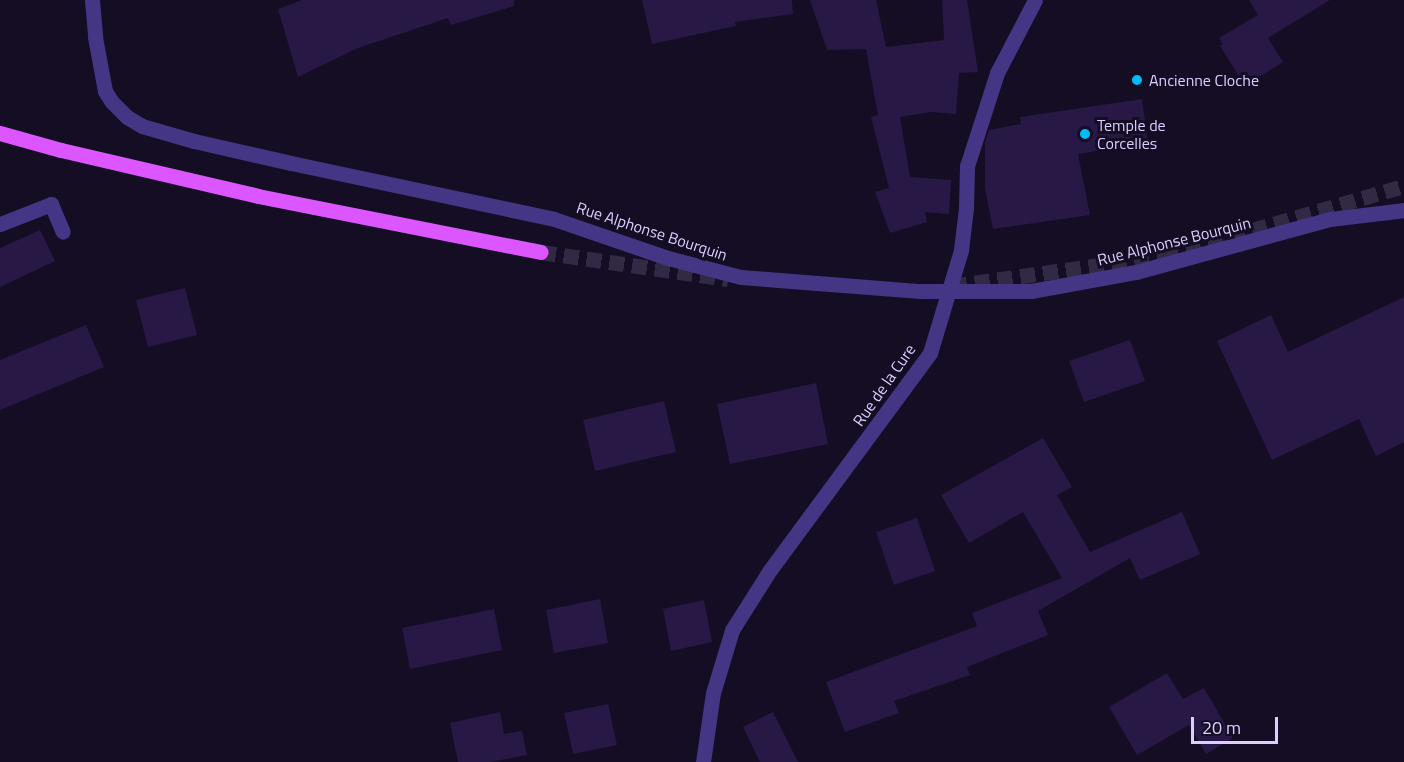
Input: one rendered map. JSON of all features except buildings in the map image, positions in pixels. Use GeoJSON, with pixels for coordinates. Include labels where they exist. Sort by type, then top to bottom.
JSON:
{"type":"FeatureCollection","features":[{"type":"Feature","properties":{"kind":"main road"},"geometry":{"type":"LineString","coordinates":[[0,133],[61,150],[258,196],[541,252]]}},
{"type":"Feature","properties":{"kind":"street","name":"Rue Alphonse Bourquin"},"geometry":{"type":"LineString","coordinates":[[92,0],[98,57],[105,91],[127,117],[142,126],[269,158],[555,219],[668,258],[741,277],[950,292],[1031,291],[1136,272],[1330,219],[1404,210]]}},
{"type":"Feature","properties":{"kind":"street","name":"Rue de la Cure"},"geometry":{"type":"LineString","coordinates":[[703,762],[713,693],[732,630],[770,570],[930,352],[950,292],[964,226],[967,166],[997,73],[1035,0]]}},
{"type":"Feature","properties":{"kind":"street"},"geometry":{"type":"LineString","coordinates":[[0,224],[51,204],[63,232]]}},
{"type":"Feature","properties":{"kind":"tunnel"},"geometry":{"type":"LineString","coordinates":[[952,286],[1164,256],[1404,186]]}},
{"type":"Feature","properties":{"kind":"tunnel"},"geometry":{"type":"LineString","coordinates":[[541,252],[728,279]]}},
{"type":"Feature","properties":{"kind":"place","name":"Ancienne Cloche"},"geometry":{"type":"Point","coordinates":[1137,80]}},
{"type":"Feature","properties":{"kind":"place","name":"Temple de Corcelles"},"geometry":{"type":"Point","coordinates":[1085,134]}}]}
